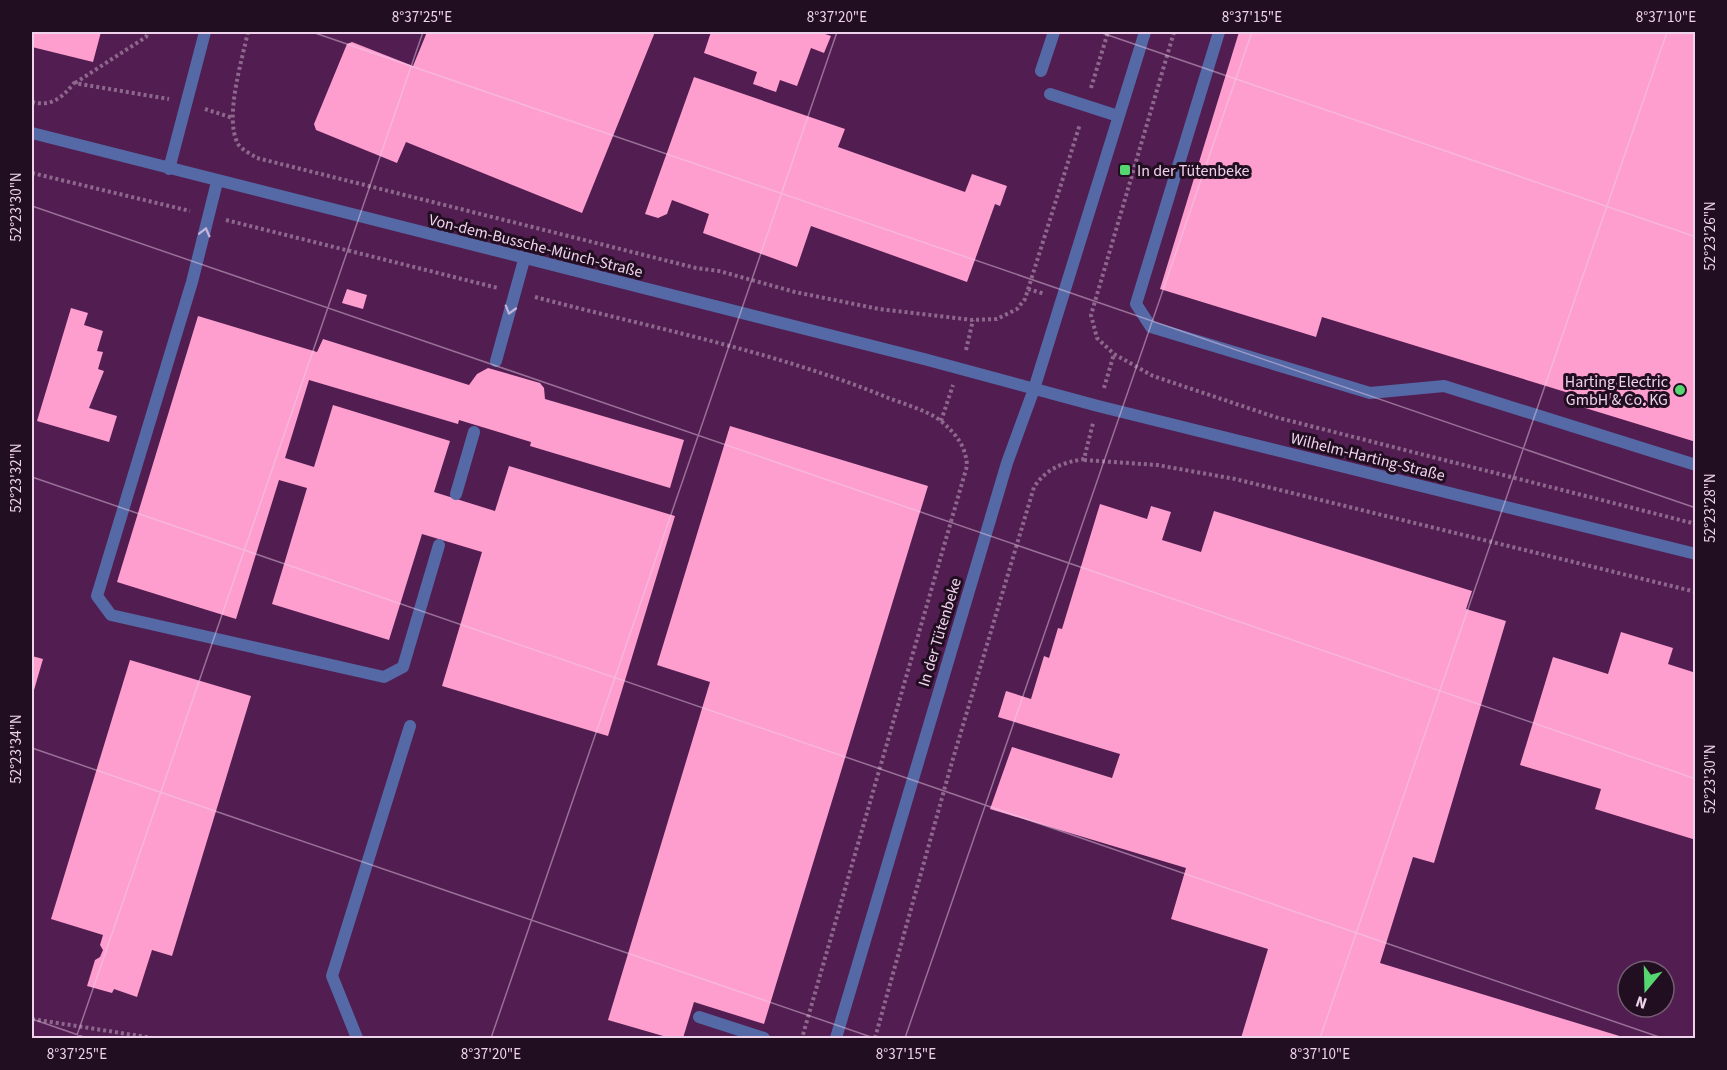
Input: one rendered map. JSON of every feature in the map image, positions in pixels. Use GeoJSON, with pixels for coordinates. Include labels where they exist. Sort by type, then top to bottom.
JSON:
{"type":"FeatureCollection","features":[{"type":"Feature","properties":{"kind":"street"},"geometry":{"type":"LineString","coordinates":[[168,169],[205,32]]}},
{"type":"Feature","properties":{"kind":"street"},"geometry":{"type":"LineString","coordinates":[[1041,71],[1054,32]]}},
{"type":"Feature","properties":{"kind":"street","name":"In der Tütenbeke"},"geometry":{"type":"LineString","coordinates":[[836,1038],[1003,474],[1034,389],[1145,32]]}},
{"type":"Feature","properties":{"kind":"street"},"geometry":{"type":"LineString","coordinates":[[1219,32],[1136,304],[1151,327],[1370,393],[1444,386],[1695,465]]}},
{"type":"Feature","properties":{"kind":"street"},"geometry":{"type":"LineString","coordinates":[[1050,94],[1118,116]]}},
{"type":"Feature","properties":{"kind":"street","name":"Von-dem-Bussche-Münch-Straße"},"geometry":{"type":"LineString","coordinates":[[32,133],[1034,389]]}},
{"type":"Feature","properties":{"kind":"street"},"geometry":{"type":"LineString","coordinates":[[218,182],[192,282],[97,596],[111,615],[384,677],[403,667],[439,545]]}},
{"type":"Feature","properties":{"kind":"street"},"geometry":{"type":"LineString","coordinates":[[495,361],[524,260]]}},
{"type":"Feature","properties":{"kind":"street","name":"Wilhelm-Harting-Straße"},"geometry":{"type":"LineString","coordinates":[[1034,389],[1695,554]]}},
{"type":"Feature","properties":{"kind":"street"},"geometry":{"type":"LineString","coordinates":[[456,494],[474,432]]}},
{"type":"Feature","properties":{"kind":"street"},"geometry":{"type":"LineString","coordinates":[[357,1038],[332,976],[410,726]]}},
{"type":"Feature","properties":{"kind":"street"},"geometry":{"type":"LineString","coordinates":[[699,1017],[764,1038]]}},
{"type":"Feature","properties":{"kind":"path"},"geometry":{"type":"LineString","coordinates":[[32,102],[43,105],[63,97],[74,83],[146,37],[148,32]]}},
{"type":"Feature","properties":{"kind":"path"},"geometry":{"type":"LineString","coordinates":[[248,32],[232,130],[239,147],[257,158],[696,268],[719,271],[795,292],[879,309],[974,320],[997,319],[1017,309],[1025,299],[1108,32]]}},
{"type":"Feature","properties":{"kind":"path"},"geometry":{"type":"LineString","coordinates":[[74,83],[186,103],[234,118]]}},
{"type":"Feature","properties":{"kind":"path"},"geometry":{"type":"LineString","coordinates":[[32,173],[209,215],[781,361],[866,389],[941,421],[962,442],[967,454],[967,466],[802,1038]]}},
{"type":"Feature","properties":{"kind":"path"},"geometry":{"type":"LineString","coordinates":[[1084,459],[1114,354]]}},
{"type":"Feature","properties":{"kind":"path"},"geometry":{"type":"LineString","coordinates":[[875,1038],[952,762],[1034,487],[1043,475],[1056,466],[1084,459],[1157,465],[1235,479],[1695,592]]}},
{"type":"Feature","properties":{"kind":"path"},"geometry":{"type":"LineString","coordinates":[[32,1020],[153,1038]]}},
{"type":"Feature","properties":{"kind":"shaded area"},"geometry":{"type":"Polygon","coordinates":[[[32,32],[1695,32],[1695,1038],[32,1038],[32,32]]]}},
{"type":"Feature","properties":{"kind":"building"},"geometry":{"type":"Polygon","coordinates":[[[32,32],[101,32],[93,62],[32,47],[32,32]]]}},
{"type":"Feature","properties":{"kind":"building"},"geometry":{"type":"Polygon","coordinates":[[[427,32],[655,32],[582,213],[406,142],[397,163],[316,130],[314,124],[347,44],[352,42],[413,66],[427,32]]]}},
{"type":"Feature","properties":{"kind":"building"},"geometry":{"type":"Polygon","coordinates":[[[711,32],[819,32],[831,36],[824,53],[811,48],[797,86],[780,80],[776,92],[753,84],[757,72],[704,53],[711,32]]]}},
{"type":"Feature","properties":{"kind":"building"},"geometry":{"type":"Polygon","coordinates":[[[1239,32],[1696,32],[1696,442],[1582,407],[1585,398],[1322,317],[1316,337],[1160,289],[1239,32]]]}},
{"type":"Feature","properties":{"kind":"building"},"geometry":{"type":"Polygon","coordinates":[[[694,77],[845,129],[838,147],[965,192],[972,174],[1007,186],[1000,206],[995,204],[967,282],[811,226],[797,267],[703,233],[709,214],[672,200],[667,214],[658,218],[645,214],[694,77]]]}},
{"type":"Feature","properties":{"kind":"building"},"geometry":{"type":"Polygon","coordinates":[[[347,289],[367,295],[363,309],[342,303],[347,289]]]}},
{"type":"Feature","properties":{"kind":"building"},"geometry":{"type":"Polygon","coordinates":[[[71,308],[88,313],[84,325],[103,331],[97,351],[103,352],[98,369],[104,371],[89,408],[117,416],[109,442],[37,421],[71,308]]]}},
{"type":"Feature","properties":{"kind":"building"},"geometry":{"type":"Polygon","coordinates":[[[198,316],[317,352],[323,339],[469,385],[477,374],[488,368],[540,383],[544,388],[545,399],[684,440],[670,488],[530,446],[531,442],[459,420],[458,424],[309,380],[285,458],[314,467],[333,405],[450,441],[434,492],[495,511],[509,466],[675,516],[608,736],[442,686],[482,552],[422,534],[389,640],[272,604],[307,488],[279,480],[236,619],[117,582],[198,316]]]}},
{"type":"Feature","properties":{"kind":"building"},"geometry":{"type":"Polygon","coordinates":[[[730,426],[928,486],[764,1024],[694,1002],[683,1038],[670,1038],[608,1020],[710,682],[657,665],[730,426]]]}},
{"type":"Feature","properties":{"kind":"building"},"geometry":{"type":"Polygon","coordinates":[[[1100,504],[1147,519],[1151,506],[1171,512],[1162,540],[1201,552],[1214,511],[1472,591],[1466,609],[1506,621],[1434,863],[1413,857],[1380,963],[1626,1038],[1241,1038],[1268,949],[1171,919],[1186,868],[990,809],[1012,747],[1112,778],[1120,754],[998,717],[1006,691],[1031,699],[1044,656],[1049,658],[1058,628],[1062,629],[1100,504]]]}},
{"type":"Feature","properties":{"kind":"building"},"geometry":{"type":"Polygon","coordinates":[[[1621,632],[1673,648],[1668,664],[1696,673],[1696,840],[1595,809],[1601,789],[1520,765],[1553,657],[1608,674],[1621,632]]]}},
{"type":"Feature","properties":{"kind":"building"},"geometry":{"type":"Polygon","coordinates":[[[32,656],[43,659],[32,697],[32,656]]]}},
{"type":"Feature","properties":{"kind":"building"},"geometry":{"type":"Polygon","coordinates":[[[130,660],[251,696],[172,956],[152,950],[137,997],[114,989],[112,993],[87,986],[95,960],[100,957],[103,950],[100,945],[103,935],[51,919],[130,660]]]}},
{"type":"Feature","properties":{"kind":"place","name":"In der Tütenbeke"},"geometry":{"type":"Point","coordinates":[1125,170]}},
{"type":"Feature","properties":{"kind":"place","name":"Harting Electric GmbH & Co. KG"},"geometry":{"type":"Point","coordinates":[1680,390]}}]}
